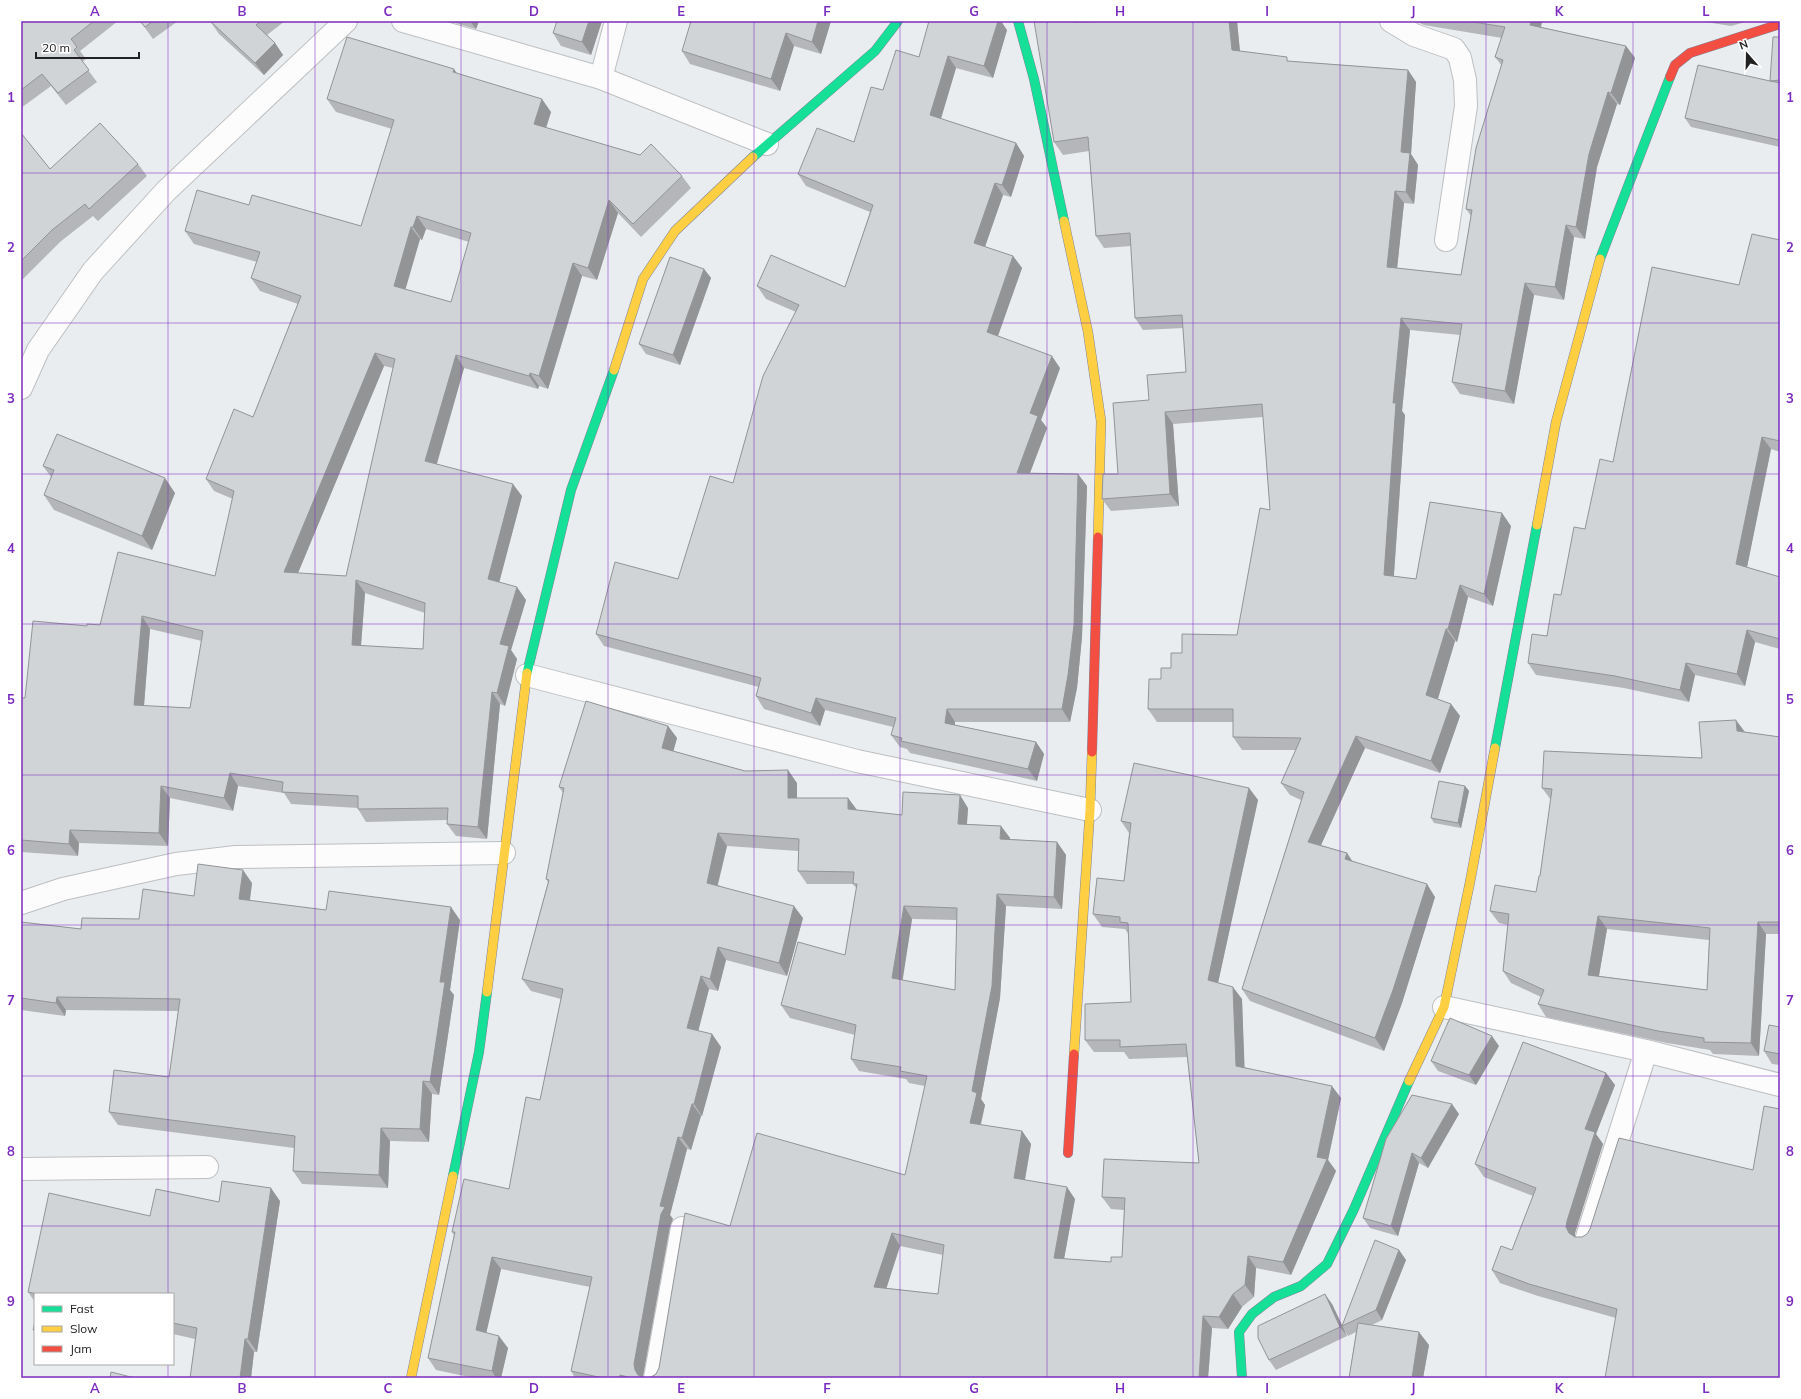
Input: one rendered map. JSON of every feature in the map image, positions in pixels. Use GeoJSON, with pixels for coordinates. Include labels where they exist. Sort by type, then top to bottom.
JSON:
{"type":"FeatureCollection","features":[{"type":"Feature","properties":{"kind":"street"},"geometry":{"type":"LineString","coordinates":[[21,388],[38,350],[93,271],[166,191],[346,21]]}},
{"type":"Feature","properties":{"kind":"street"},"geometry":{"type":"LineString","coordinates":[[403,21],[601,78],[767,144]]}},
{"type":"Feature","properties":{"kind":"street"},"geometry":{"type":"LineString","coordinates":[[601,78],[616,21]]}},
{"type":"Feature","properties":{"kind":"street"},"geometry":{"type":"LineString","coordinates":[[411,1378],[479,1052],[527,675],[570,490],[624,342],[643,279],[675,231],[767,144],[875,51],[898,21]]}},
{"type":"Feature","properties":{"kind":"street"},"geometry":{"type":"LineString","coordinates":[[1018,21],[1034,79],[1083,309],[1101,420],[1090,810],[1068,1153]]}},
{"type":"Feature","properties":{"kind":"street"},"geometry":{"type":"LineString","coordinates":[[1391,21],[1414,35],[1454,49],[1460,58],[1465,80],[1466,106],[1446,240]]}},
{"type":"Feature","properties":{"kind":"street"},"geometry":{"type":"LineString","coordinates":[[1242,1378],[1240,1332],[1252,1314],[1274,1297],[1301,1286],[1327,1264],[1354,1209],[1396,1109],[1444,1007],[1473,866],[1556,422],[1597,266],[1675,65],[1690,53],[1780,24]]}},
{"type":"Feature","properties":{"kind":"street"},"geometry":{"type":"LineString","coordinates":[[527,675],[857,761],[1090,810]]}},
{"type":"Feature","properties":{"kind":"street"},"geometry":{"type":"LineString","coordinates":[[21,903],[63,889],[176,864],[236,857],[504,853]]}},
{"type":"Feature","properties":{"kind":"street"},"geometry":{"type":"LineString","coordinates":[[1444,1007],[1646,1051],[1780,1085]]}},
{"type":"Feature","properties":{"kind":"street"},"geometry":{"type":"LineString","coordinates":[[1587,1237],[1646,1051]]}},
{"type":"Feature","properties":{"kind":"street"},"geometry":{"type":"LineString","coordinates":[[21,1169],[207,1167]]}},
{"type":"Feature","properties":{"kind":"street"},"geometry":{"type":"LineString","coordinates":[[655,1378],[682,1228]]}},
{"type":"Feature","properties":{"kind":"building"},"geometry":{"type":"Polygon","coordinates":[[[21,21],[94,21],[71,39],[77,47],[74,50],[89,70],[58,93],[42,74],[21,90],[21,21]]]}},
{"type":"Feature","properties":{"kind":"building"},"geometry":{"type":"Polygon","coordinates":[[[140,21],[153,21],[145,27],[140,21]]]}},
{"type":"Feature","properties":{"kind":"building"},"geometry":{"type":"Polygon","coordinates":[[[210,21],[261,21],[256,25],[275,43],[255,63],[210,21]]]}},
{"type":"Feature","properties":{"kind":"building"},"geometry":{"type":"Polygon","coordinates":[[[557,21],[589,21],[582,42],[553,33],[557,21]]]}},
{"type":"Feature","properties":{"kind":"building"},"geometry":{"type":"Polygon","coordinates":[[[691,21],[818,21],[812,42],[786,33],[771,79],[682,51],[691,21]]]}},
{"type":"Feature","properties":{"kind":"building"},"geometry":{"type":"Polygon","coordinates":[[[929,21],[998,21],[984,66],[948,56],[930,115],[1016,143],[1002,185],[995,183],[974,243],[1013,256],[987,332],[1052,356],[1030,413],[1038,416],[1017,473],[1078,474],[1074,625],[1062,709],[947,709],[945,723],[1036,742],[1028,769],[901,741],[902,738],[891,735],[896,718],[816,698],[811,713],[756,696],[761,678],[596,634],[615,562],[678,579],[710,476],[733,483],[763,376],[799,305],[757,286],[771,255],[845,287],[873,205],[798,174],[817,128],[854,142],[871,87],[883,90],[896,50],[919,57],[929,21]]]}},
{"type":"Feature","properties":{"kind":"building"},"geometry":{"type":"Polygon","coordinates":[[[1034,21],[1229,21],[1232,50],[1287,57],[1287,61],[1408,70],[1401,152],[1410,153],[1406,192],[1395,191],[1387,267],[1461,275],[1472,210],[1466,209],[1476,148],[1503,60],[1495,57],[1505,27],[1467,21],[1531,21],[1530,25],[1626,46],[1611,93],[1608,92],[1589,154],[1576,227],[1566,225],[1555,287],[1525,283],[1505,391],[1452,382],[1462,324],[1401,318],[1393,403],[1396,403],[1384,575],[1416,579],[1430,502],[1502,513],[1484,594],[1460,585],[1448,629],[1446,629],[1426,695],[1451,704],[1431,761],[1356,736],[1308,842],[1347,853],[1345,859],[1427,884],[1393,990],[1375,1038],[1242,989],[1304,792],[1281,783],[1301,738],[1233,737],[1233,709],[1148,709],[1149,679],[1161,679],[1161,668],[1171,668],[1171,653],[1182,653],[1182,634],[1237,635],[1260,508],[1270,510],[1262,404],[1165,412],[1170,494],[1102,499],[1103,474],[1118,474],[1113,403],[1149,400],[1147,375],[1186,372],[1182,315],[1135,318],[1130,233],[1096,236],[1088,137],[1054,142],[1034,21]]]}},
{"type":"Feature","properties":{"kind":"building"},"geometry":{"type":"Polygon","coordinates":[[[347,37],[454,69],[453,72],[542,99],[534,124],[640,155],[651,144],[682,176],[633,224],[609,200],[588,268],[573,263],[539,376],[530,373],[529,376],[456,355],[425,461],[513,484],[488,579],[517,587],[500,644],[509,646],[497,693],[492,692],[478,827],[447,824],[448,808],[358,809],[358,796],[282,792],[283,782],[230,773],[224,798],[161,786],[159,833],[70,830],[69,844],[21,840],[21,698],[25,698],[33,621],[87,626],[87,624],[100,625],[118,552],[215,576],[234,491],[206,479],[234,409],[253,417],[301,296],[251,278],[260,252],[185,231],[197,190],[249,205],[252,195],[361,226],[394,120],[327,99],[347,37]],[[417,216],[413,227],[411,227],[394,286],[451,302],[471,233],[417,216]],[[375,353],[284,572],[346,576],[395,359],[375,353]],[[356,580],[352,645],[423,649],[425,603],[356,580]],[[142,616],[134,705],[190,708],[203,631],[142,616]]]}},
{"type":"Feature","properties":{"kind":"building"},"geometry":{"type":"Polygon","coordinates":[[[1773,37],[1780,37],[1780,80],[1770,81],[1773,37]]]}},
{"type":"Feature","properties":{"kind":"building"},"geometry":{"type":"Polygon","coordinates":[[[1698,65],[1780,83],[1779,140],[1685,118],[1698,65]]]}},
{"type":"Feature","properties":{"kind":"building"},"geometry":{"type":"Polygon","coordinates":[[[100,123],[138,164],[89,209],[85,204],[52,230],[21,261],[21,133],[50,169],[100,123]]]}},
{"type":"Feature","properties":{"kind":"building"},"geometry":{"type":"Polygon","coordinates":[[[1752,234],[1780,240],[1780,441],[1762,437],[1736,564],[1780,577],[1780,639],[1747,630],[1737,674],[1686,663],[1680,690],[1615,676],[1528,663],[1532,634],[1547,636],[1554,594],[1561,595],[1574,527],[1585,529],[1600,459],[1613,462],[1652,267],[1739,285],[1752,234]]]}},
{"type":"Feature","properties":{"kind":"building"},"geometry":{"type":"Polygon","coordinates":[[[670,257],[704,269],[673,355],[639,344],[670,257]]]}},
{"type":"Feature","properties":{"kind":"building"},"geometry":{"type":"Polygon","coordinates":[[[57,434],[165,478],[142,536],[44,495],[54,470],[43,466],[57,434]]]}},
{"type":"Feature","properties":{"kind":"building"},"geometry":{"type":"Polygon","coordinates":[[[586,701],[668,726],[662,748],[745,771],[788,770],[788,798],[848,798],[848,809],[902,815],[903,792],[960,795],[958,824],[1001,826],[1000,839],[1057,842],[1054,897],[997,894],[992,986],[972,1091],[977,1093],[970,1123],[1022,1131],[1014,1178],[1067,1187],[1054,1258],[1111,1262],[1111,1257],[1122,1257],[1125,1198],[1102,1197],[1104,1159],[1199,1163],[1186,1044],[1120,1047],[1120,1040],[1085,1040],[1085,1004],[1131,1002],[1128,923],[1120,922],[1120,917],[1093,914],[1097,878],[1124,881],[1131,823],[1121,821],[1134,763],[1249,788],[1208,980],[1233,987],[1236,1066],[1332,1086],[1317,1157],[1327,1159],[1283,1262],[1248,1256],[1245,1285],[1233,1294],[1219,1317],[1203,1316],[1199,1378],[646,1378],[656,1374],[659,1368],[685,1213],[730,1226],[757,1133],[905,1175],[927,1076],[900,1071],[901,1067],[851,1059],[856,1025],[781,1005],[798,942],[845,955],[857,884],[853,884],[854,872],[798,871],[799,839],[718,833],[707,883],[794,906],[779,963],[718,947],[710,979],[701,976],[687,1028],[712,1034],[694,1104],[692,1104],[682,1138],[678,1137],[660,1206],[665,1207],[661,1214],[634,1364],[638,1375],[644,1378],[632,1378],[620,1375],[619,1378],[603,1378],[571,1371],[592,1277],[492,1257],[476,1330],[499,1336],[492,1371],[428,1358],[455,1232],[452,1232],[464,1179],[509,1189],[526,1097],[540,1100],[563,989],[522,979],[549,880],[546,879],[564,788],[559,787],[586,701]],[[904,906],[892,978],[955,990],[957,908],[904,906]],[[892,1233],[874,1287],[938,1294],[944,1245],[892,1233]]]}},
{"type":"Feature","properties":{"kind":"building"},"geometry":{"type":"Polygon","coordinates":[[[1736,720],[1737,731],[1780,737],[1780,922],[1758,922],[1751,1043],[1704,1042],[1704,1038],[1658,1031],[1538,1004],[1544,990],[1503,971],[1509,914],[1490,911],[1495,885],[1536,892],[1540,876],[1552,789],[1542,788],[1544,751],[1702,758],[1699,722],[1736,720]],[[1598,916],[1588,975],[1707,990],[1710,928],[1598,916]]]}},
{"type":"Feature","properties":{"kind":"building"},"geometry":{"type":"Polygon","coordinates":[[[1439,781],[1465,786],[1458,823],[1431,818],[1439,781]]]}},
{"type":"Feature","properties":{"kind":"building"},"geometry":{"type":"Polygon","coordinates":[[[198,864],[243,870],[239,899],[326,910],[329,891],[451,907],[440,982],[445,982],[430,1082],[423,1081],[420,1129],[381,1128],[379,1175],[293,1171],[295,1136],[109,1112],[114,1070],[169,1077],[180,999],[57,997],[56,1003],[21,998],[21,922],[81,929],[82,918],[139,919],[143,889],[194,896],[198,864]]]}},
{"type":"Feature","properties":{"kind":"building"},"geometry":{"type":"Polygon","coordinates":[[[1450,1018],[1492,1036],[1469,1075],[1431,1061],[1450,1018]]]}},
{"type":"Feature","properties":{"kind":"building"},"geometry":{"type":"Polygon","coordinates":[[[1769,1025],[1780,1027],[1780,1054],[1764,1051],[1769,1025]]]}},
{"type":"Feature","properties":{"kind":"building"},"geometry":{"type":"Polygon","coordinates":[[[1523,1042],[1606,1073],[1585,1129],[1595,1132],[1567,1221],[1566,1227],[1569,1233],[1575,1237],[1582,1237],[1587,1234],[1590,1229],[1619,1138],[1753,1170],[1764,1106],[1780,1109],[1780,1378],[1605,1378],[1617,1309],[1529,1284],[1492,1270],[1501,1246],[1512,1250],[1536,1188],[1475,1164],[1523,1042]]]}},
{"type":"Feature","properties":{"kind":"building"},"geometry":{"type":"Polygon","coordinates":[[[1412,1095],[1452,1104],[1421,1158],[1412,1153],[1391,1226],[1363,1218],[1386,1139],[1412,1095]]]}},
{"type":"Feature","properties":{"kind":"building"},"geometry":{"type":"Polygon","coordinates":[[[222,1181],[271,1188],[248,1339],[245,1339],[240,1378],[190,1378],[197,1328],[174,1323],[174,1293],[34,1293],[28,1292],[49,1193],[150,1216],[156,1189],[219,1202],[222,1181]]]}},
{"type":"Feature","properties":{"kind":"building"},"geometry":{"type":"Polygon","coordinates":[[[1375,1240],[1399,1250],[1376,1310],[1342,1326],[1375,1240]]]}},
{"type":"Feature","properties":{"kind":"building"},"geometry":{"type":"Polygon","coordinates":[[[1325,1294],[1340,1327],[1269,1360],[1258,1338],[1258,1326],[1325,1294]]]}},
{"type":"Feature","properties":{"kind":"building"},"geometry":{"type":"Polygon","coordinates":[[[1358,1323],[1419,1332],[1412,1378],[1349,1378],[1358,1323]]]}},
{"type":"Feature","properties":{"kind":"building"},"geometry":{"type":"Polygon","coordinates":[[[111,1372],[135,1378],[110,1378],[111,1372]]]}},
{"type":"Feature","properties":{"kind":"traffic: fast"},"geometry":{"type":"LineString","coordinates":[[753,157],[875,51],[898,21]]}},
{"type":"Feature","properties":{"kind":"traffic: fast"},"geometry":{"type":"LineString","coordinates":[[1018,21],[1034,79],[1064,221]]}},
{"type":"Feature","properties":{"kind":"traffic: fast"},"geometry":{"type":"LineString","coordinates":[[1600,259],[1670,77]]}},
{"type":"Feature","properties":{"kind":"traffic: fast"},"geometry":{"type":"LineString","coordinates":[[527,673],[571,490],[614,370]]}},
{"type":"Feature","properties":{"kind":"traffic: fast"},"geometry":{"type":"LineString","coordinates":[[1495,748],[1537,525]]}},
{"type":"Feature","properties":{"kind":"traffic: fast"},"geometry":{"type":"LineString","coordinates":[[453,1176],[479,1052],[487,992]]}},
{"type":"Feature","properties":{"kind":"traffic: fast"},"geometry":{"type":"LineString","coordinates":[[1242,1378],[1239,1332],[1252,1314],[1274,1297],[1301,1286],[1327,1264],[1354,1209],[1409,1081]]}},
{"type":"Feature","properties":{"kind":"traffic: slow"},"geometry":{"type":"LineString","coordinates":[[614,370],[643,279],[675,231],[753,157]]}},
{"type":"Feature","properties":{"kind":"traffic: slow"},"geometry":{"type":"LineString","coordinates":[[1064,221],[1088,332],[1101,421],[1098,537]]}},
{"type":"Feature","properties":{"kind":"traffic: slow"},"geometry":{"type":"LineString","coordinates":[[1537,525],[1556,422],[1600,259]]}},
{"type":"Feature","properties":{"kind":"traffic: slow"},"geometry":{"type":"LineString","coordinates":[[487,992],[527,673]]}},
{"type":"Feature","properties":{"kind":"traffic: slow"},"geometry":{"type":"LineString","coordinates":[[1409,1081],[1444,1007],[1470,882],[1495,748]]}},
{"type":"Feature","properties":{"kind":"traffic: slow"},"geometry":{"type":"LineString","coordinates":[[1074,1054],[1090,810],[1092,752]]}},
{"type":"Feature","properties":{"kind":"traffic: slow"},"geometry":{"type":"LineString","coordinates":[[411,1378],[453,1176]]}},
{"type":"Feature","properties":{"kind":"traffic: jam"},"geometry":{"type":"LineString","coordinates":[[1670,77],[1675,65],[1690,53],[1780,24]]}},
{"type":"Feature","properties":{"kind":"traffic: jam"},"geometry":{"type":"LineString","coordinates":[[1092,752],[1098,537]]}},
{"type":"Feature","properties":{"kind":"traffic: jam"},"geometry":{"type":"LineString","coordinates":[[1068,1153],[1074,1054]]}}]}
